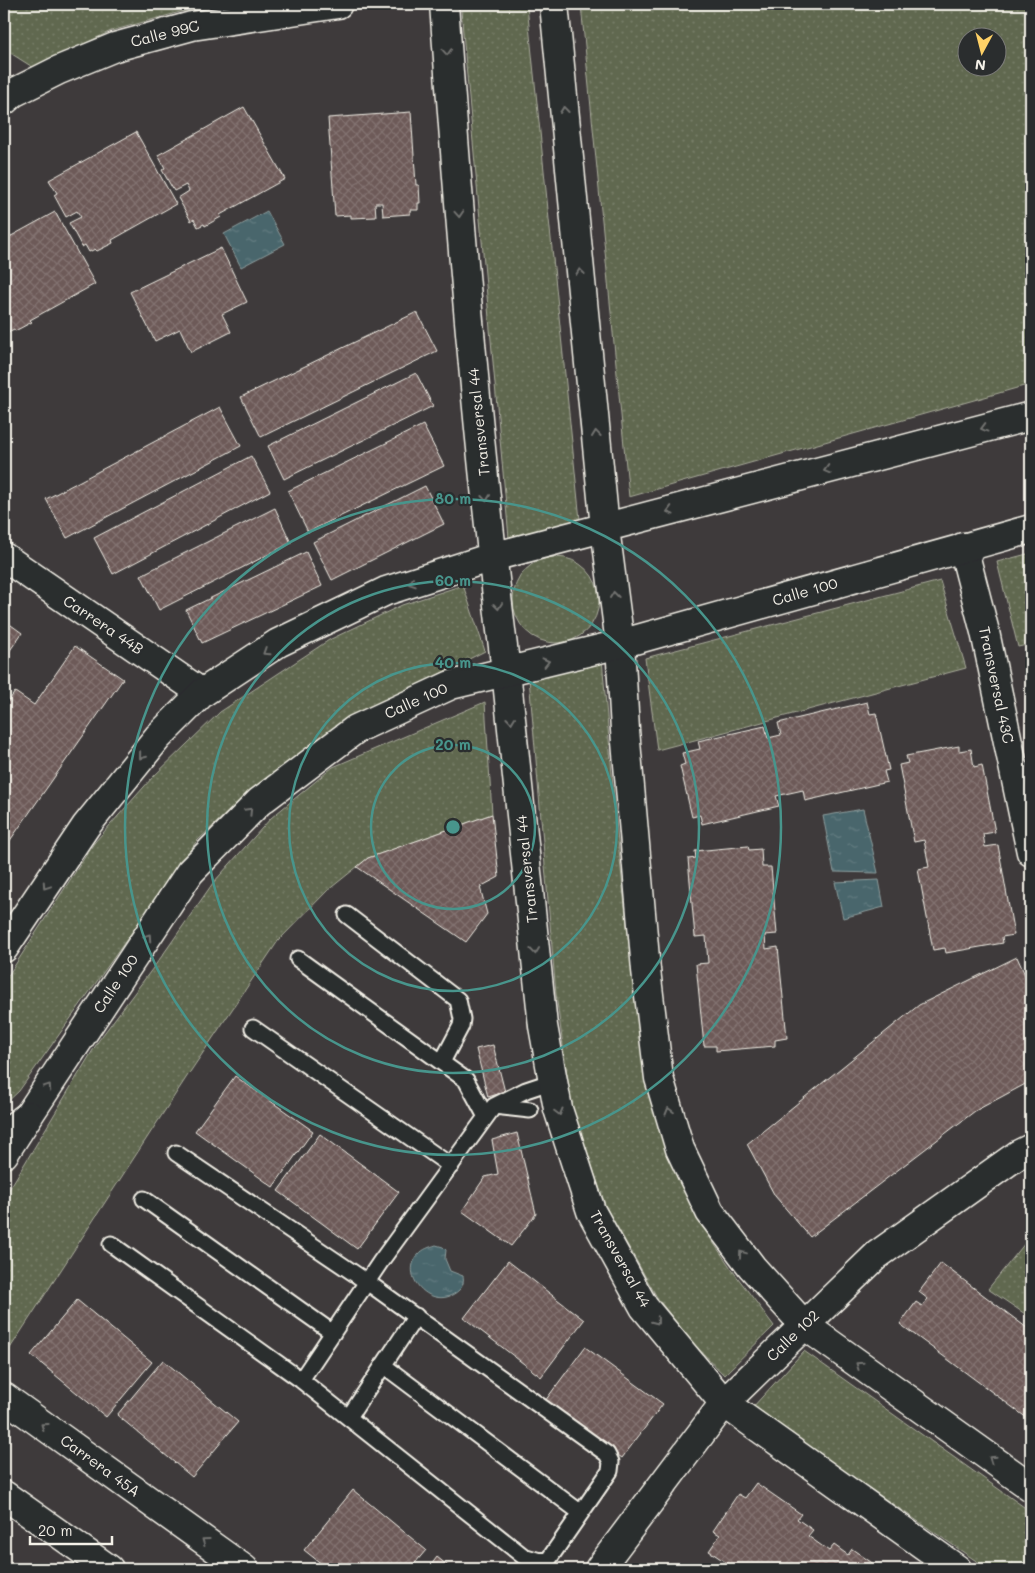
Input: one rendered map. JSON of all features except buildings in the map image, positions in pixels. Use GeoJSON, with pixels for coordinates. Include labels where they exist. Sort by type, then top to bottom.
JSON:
{"type":"FeatureCollection","features":[{"type":"Feature","properties":{"kind":"street","name":"Calle 99C"},"geometry":{"type":"LineString","coordinates":[[7,94],[116,47],[192,26],[338,4]]}},
{"type":"Feature","properties":{"kind":"street","name":"Transversal 44"},"geometry":{"type":"LineString","coordinates":[[444,4],[461,236],[492,557],[506,671],[543,1026],[558,1109],[591,1211],[644,1307],[724,1403],[957,1569]]}},
{"type":"Feature","properties":{"kind":"street"},"geometry":{"type":"LineString","coordinates":[[554,4],[605,528],[620,644],[625,730],[645,960],[659,1078],[680,1149],[710,1212],[752,1267],[804,1325],[1031,1487]]}},
{"type":"Feature","properties":{"kind":"street"},"geometry":{"type":"LineString","coordinates":[[4,948],[86,826],[158,737],[202,693],[278,643],[386,591],[492,557],[1031,416]]}},
{"type":"Feature","properties":{"kind":"street","name":"Calle 100"},"geometry":{"type":"LineString","coordinates":[[4,1135],[30,1115],[190,872],[259,802],[356,729],[451,685],[620,644],[1031,529]]}},
{"type":"Feature","properties":{"kind":"street","name":"Transversal 43C"},"geometry":{"type":"LineString","coordinates":[[963,548],[985,632],[1031,852]]}},
{"type":"Feature","properties":{"kind":"street","name":"Carrera 44B"},"geometry":{"type":"LineString","coordinates":[[4,557],[202,693]]}},
{"type":"Feature","properties":{"kind":"street"},"geometry":{"type":"LineString","coordinates":[[4,1154],[30,1115]]}},
{"type":"Feature","properties":{"kind":"street","name":"Calle 102"},"geometry":{"type":"LineString","coordinates":[[599,1569],[724,1403],[804,1325],[877,1255],[1019,1154],[1031,1148]]}},
{"type":"Feature","properties":{"kind":"street","name":"Carrera 45A"},"geometry":{"type":"LineString","coordinates":[[4,1397],[244,1569]]}},
{"type":"Feature","properties":{"kind":"street"},"geometry":{"type":"LineString","coordinates":[[4,1477],[62,1517],[66,1538]]}},
{"type":"Feature","properties":{"kind":"street"},"geometry":{"type":"LineString","coordinates":[[4,1495],[109,1569]]}},
{"type":"Feature","properties":{"kind":"lane"},"geometry":{"type":"LineString","coordinates":[[347,915],[458,1000],[462,1019],[461,1026],[442,1062]]}},
{"type":"Feature","properties":{"kind":"lane"},"geometry":{"type":"LineString","coordinates":[[298,959],[466,1080],[490,1112]]}},
{"type":"Feature","properties":{"kind":"lane"},"geometry":{"type":"LineString","coordinates":[[252,1028],[451,1166]]}},
{"type":"Feature","properties":{"kind":"lane"},"geometry":{"type":"LineString","coordinates":[[301,1380],[367,1282],[490,1112],[526,1090],[553,1081]]}},
{"type":"Feature","properties":{"kind":"lane"},"geometry":{"type":"LineString","coordinates":[[490,1112],[530,1110]]}},
{"type":"Feature","properties":{"kind":"lane"},"geometry":{"type":"LineString","coordinates":[[110,1244],[301,1380],[523,1556],[540,1561],[549,1559],[610,1471],[611,1462],[607,1454],[416,1316],[176,1153]]}},
{"type":"Feature","properties":{"kind":"lane"},"geometry":{"type":"LineString","coordinates":[[144,1199],[333,1333]]}},
{"type":"Feature","properties":{"kind":"lane"},"geometry":{"type":"LineString","coordinates":[[349,1417],[416,1316]]}},
{"type":"Feature","properties":{"kind":"lane"},"geometry":{"type":"LineString","coordinates":[[383,1365],[581,1513]]}},
{"type":"Feature","properties":{"kind":"green space"},"geometry":{"type":"Polygon","coordinates":[[[4,4],[226,4],[180,12],[111,31],[34,68],[4,49],[4,4]]]}},
{"type":"Feature","properties":{"kind":"green space"},"geometry":{"type":"Polygon","coordinates":[[[1031,4],[1031,384],[629,497],[581,5],[1031,4]]]}},
{"type":"Feature","properties":{"kind":"green space"},"geometry":{"type":"Polygon","coordinates":[[[527,6],[580,520],[509,538],[461,10],[527,6]]]}},
{"type":"Feature","properties":{"kind":"green space"},"geometry":{"type":"Polygon","coordinates":[[[1031,553],[1031,644],[1018,647],[997,562],[1031,553]]]}},
{"type":"Feature","properties":{"kind":"green space"},"geometry":{"type":"Polygon","coordinates":[[[556,557],[572,560],[580,564],[592,576],[596,584],[599,600],[596,616],[592,624],[580,636],[572,640],[556,643],[540,640],[532,636],[520,624],[516,616],[513,600],[516,584],[520,576],[532,564],[540,560],[556,557]]]}},
{"type":"Feature","properties":{"kind":"green space"},"geometry":{"type":"Polygon","coordinates":[[[940,581],[966,668],[657,750],[645,658],[940,581]]]}},
{"type":"Feature","properties":{"kind":"green space"},"geometry":{"type":"Polygon","coordinates":[[[463,585],[485,651],[350,719],[250,791],[196,842],[19,1091],[4,1105],[4,982],[94,843],[152,778],[220,712],[329,640],[402,605],[463,585]]]}},
{"type":"Feature","properties":{"kind":"green space"},"geometry":{"type":"Polygon","coordinates":[[[602,659],[628,934],[650,1090],[669,1153],[697,1219],[774,1326],[724,1375],[692,1342],[658,1299],[606,1207],[571,1105],[556,994],[529,678],[602,659]]]}},
{"type":"Feature","properties":{"kind":"green space"},"geometry":{"type":"Polygon","coordinates":[[[485,702],[492,814],[368,858],[327,891],[278,941],[186,1078],[5,1356],[4,1198],[99,1040],[162,956],[213,883],[271,818],[333,767],[485,702]]]}},
{"type":"Feature","properties":{"kind":"green space"},"geometry":{"type":"Polygon","coordinates":[[[1031,1237],[1031,1318],[988,1289],[1031,1237]]]}},
{"type":"Feature","properties":{"kind":"green space"},"geometry":{"type":"Polygon","coordinates":[[[804,1351],[1031,1512],[1031,1569],[988,1569],[752,1408],[804,1351]]]}},
{"type":"Feature","properties":{"kind":"water"},"geometry":{"type":"Polygon","coordinates":[[[267,211],[285,244],[241,267],[224,234],[267,211]]]}},
{"type":"Feature","properties":{"kind":"water"},"geometry":{"type":"Polygon","coordinates":[[[863,809],[878,873],[834,872],[823,816],[863,809]]]}},
{"type":"Feature","properties":{"kind":"water"},"geometry":{"type":"Polygon","coordinates":[[[879,880],[884,907],[843,918],[835,882],[879,880]]]}},
{"type":"Feature","properties":{"kind":"water"},"geometry":{"type":"Polygon","coordinates":[[[436,1245],[446,1250],[445,1259],[450,1271],[463,1276],[463,1282],[459,1290],[449,1296],[439,1298],[421,1289],[415,1281],[412,1272],[413,1263],[419,1254],[425,1249],[436,1245]]]}}]}
